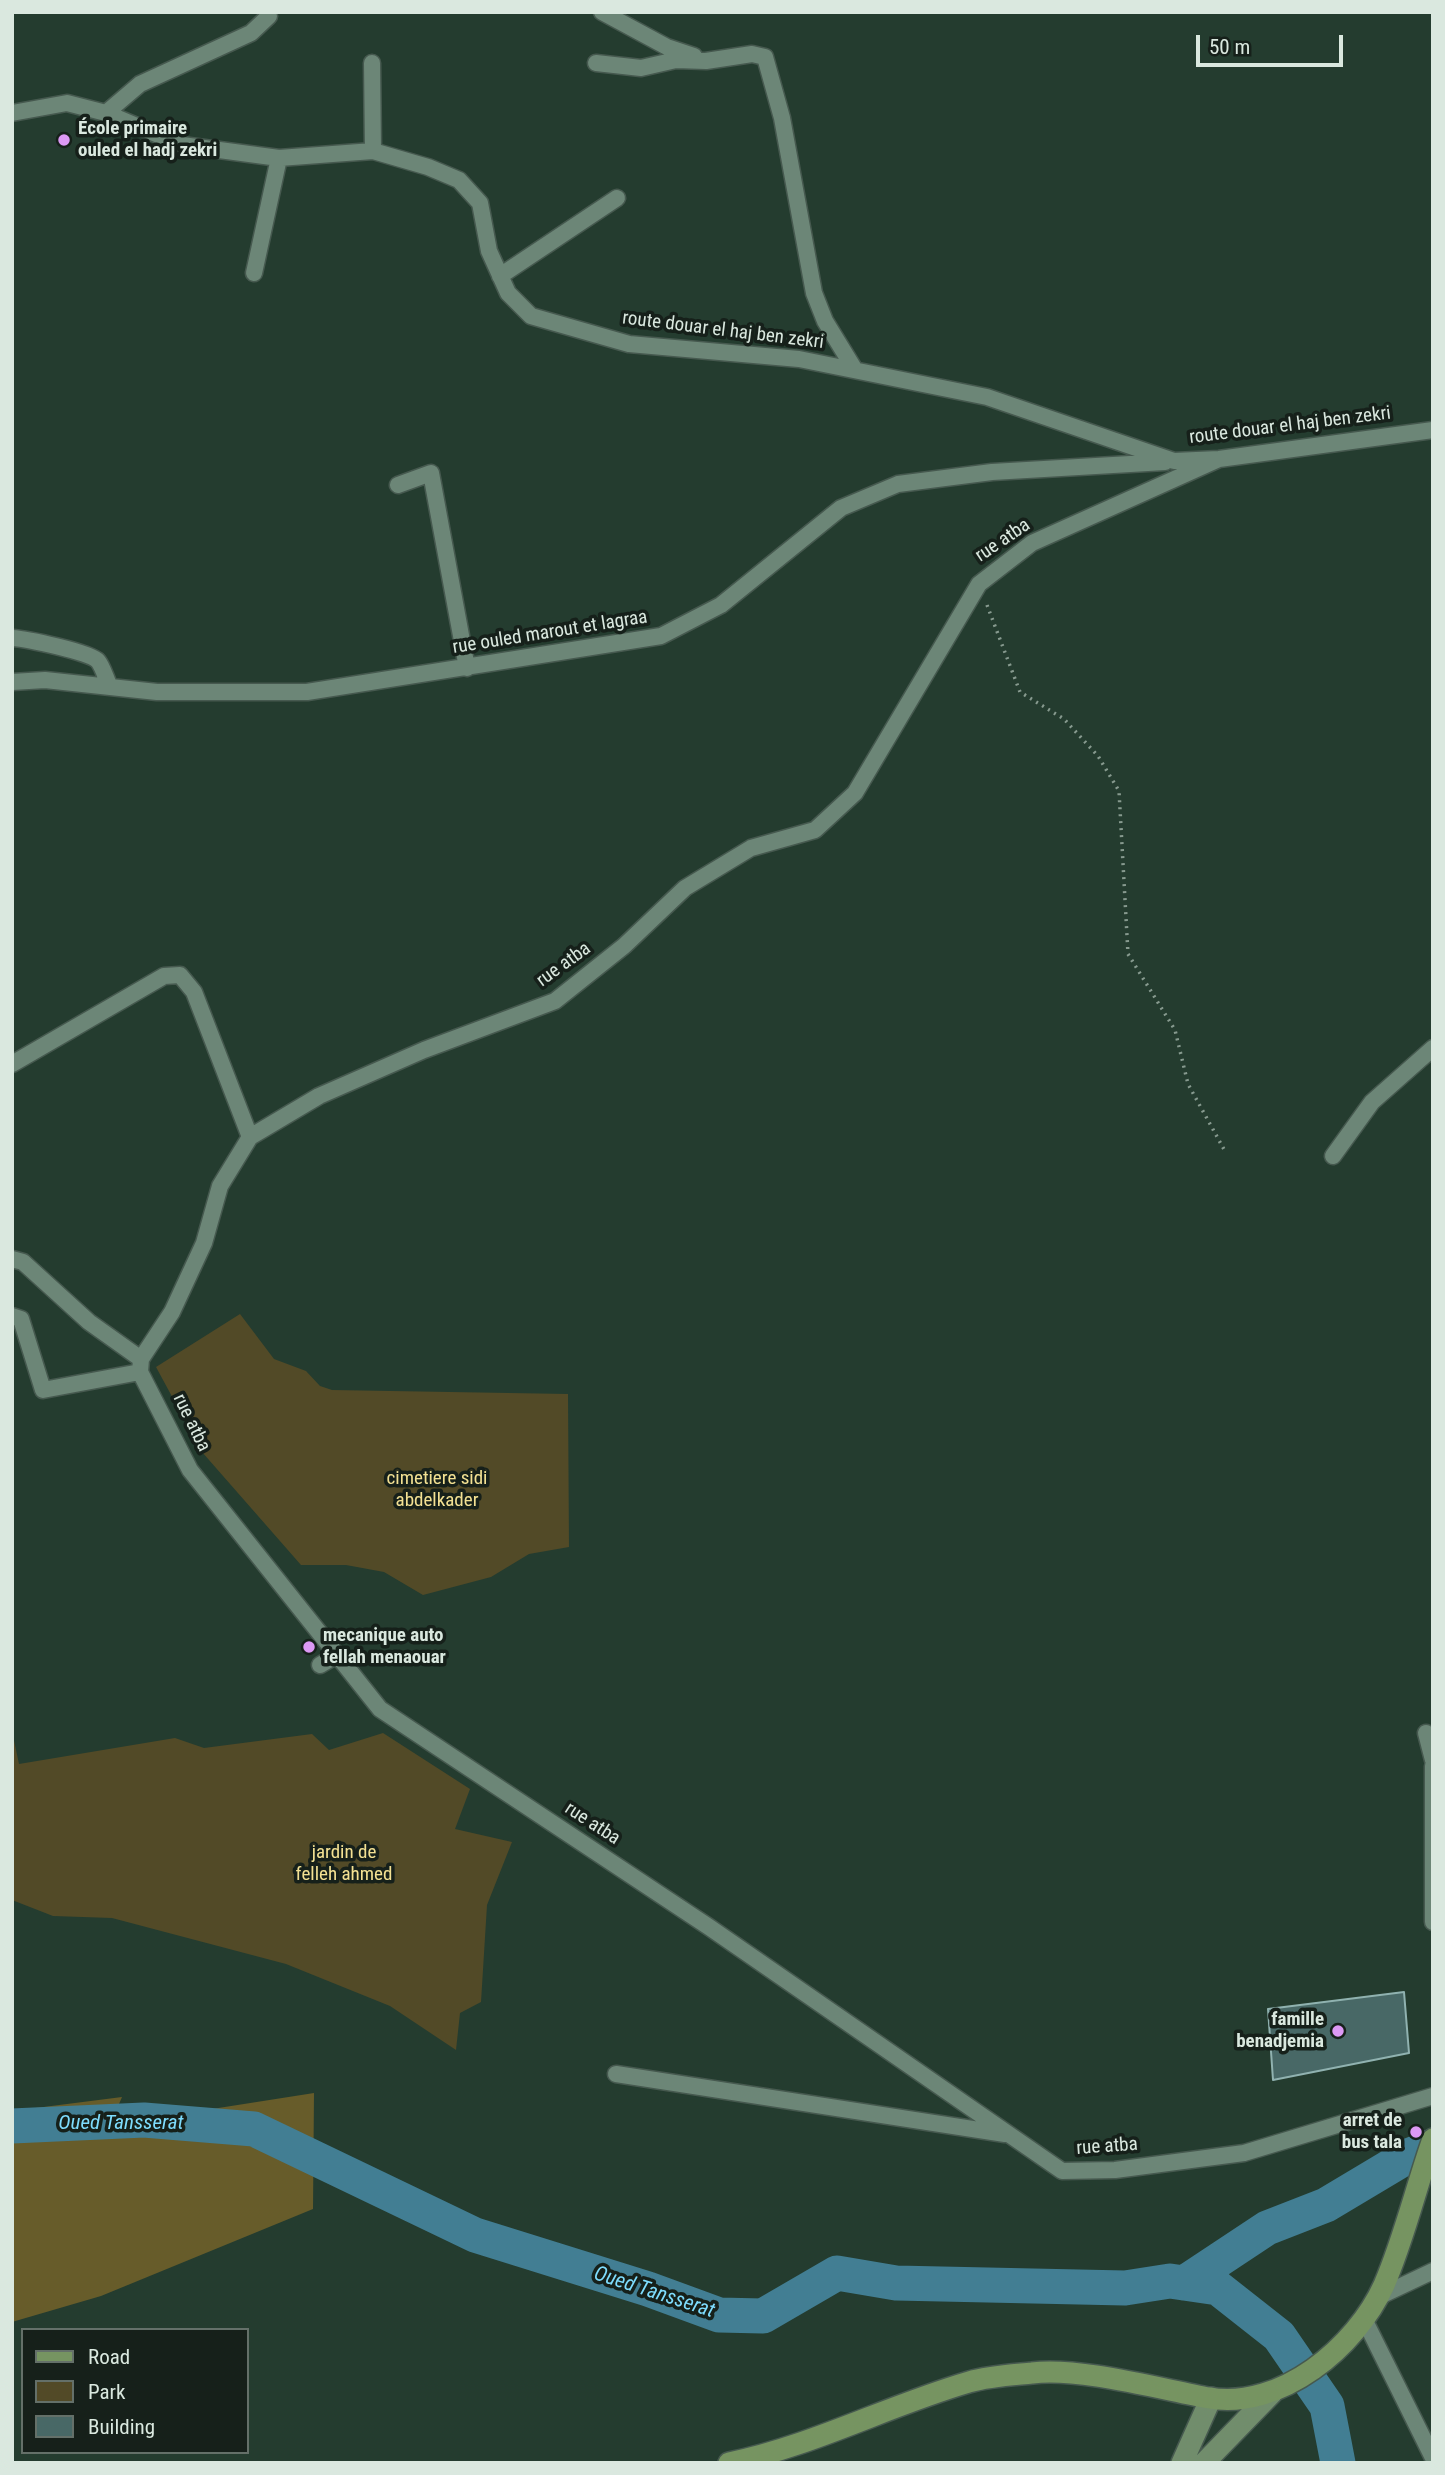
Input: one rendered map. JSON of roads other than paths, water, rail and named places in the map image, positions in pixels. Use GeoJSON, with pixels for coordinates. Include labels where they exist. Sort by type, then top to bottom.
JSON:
{"type":"FeatureCollection","features":[{"type":"Feature","properties":{"kind":"main road"},"geometry":{"type":"LineString","coordinates":[[729,2463],[777,2453],[885,2409],[972,2381],[1046,2371],[1211,2398],[1238,2399],[1272,2393],[1315,2369],[1364,2319],[1384,2285],[1427,2165]]}},
{"type":"Feature","properties":{"kind":"street"},"geometry":{"type":"LineString","coordinates":[[602,12],[667,47],[706,61]]}},
{"type":"Feature","properties":{"kind":"street"},"geometry":{"type":"LineString","coordinates":[[106,113],[140,84],[251,33],[268,16]]}},
{"type":"Feature","properties":{"kind":"street"},"geometry":{"type":"LineString","coordinates":[[596,63],[641,68],[676,60],[706,61],[752,54],[765,57],[782,118],[814,293],[825,321],[855,370]]}},
{"type":"Feature","properties":{"kind":"street"},"geometry":{"type":"LineString","coordinates":[[372,62],[373,151]]}},
{"type":"Feature","properties":{"kind":"street","name":"route douar el haj ben zekri"},"geometry":{"type":"LineString","coordinates":[[12,113],[36,112],[67,103],[106,113],[182,145],[279,158],[373,151],[459,180],[480,203],[489,251],[508,293],[531,316],[629,344],[799,359],[987,397],[1174,461],[1219,458],[1433,430]]}},
{"type":"Feature","properties":{"kind":"street"},"geometry":{"type":"LineString","coordinates":[[254,273],[279,158]]}},
{"type":"Feature","properties":{"kind":"street"},"geometry":{"type":"LineString","coordinates":[[500,276],[617,198]]}},
{"type":"Feature","properties":{"kind":"street","name":"rue atba"},"geometry":{"type":"LineString","coordinates":[[1219,458],[1032,543],[979,584],[855,793],[815,830],[751,848],[685,888],[624,946],[555,1001],[424,1050],[319,1096],[250,1137],[220,1186],[204,1243],[172,1312],[141,1366],[190,1470],[380,1709],[709,1927],[1062,2172],[1115,2170],[1244,2153],[1433,2096]]}},
{"type":"Feature","properties":{"kind":"street","name":"rue ouled marout et lagraa"},"geometry":{"type":"LineString","coordinates":[[12,682],[45,680],[157,692],[307,692],[661,636],[721,606],[841,508],[898,484],[992,472],[1174,461]]}},
{"type":"Feature","properties":{"kind":"street"},"geometry":{"type":"LineString","coordinates":[[398,485],[431,473],[467,668]]}},
{"type":"Feature","properties":{"kind":"street"},"geometry":{"type":"LineString","coordinates":[[12,638],[42,641],[57,649],[90,656],[97,660],[110,687]]}},
{"type":"Feature","properties":{"kind":"street"},"geometry":{"type":"LineString","coordinates":[[12,1064],[164,976],[180,975],[194,992],[250,1137]]}},
{"type":"Feature","properties":{"kind":"street"},"geometry":{"type":"LineString","coordinates":[[1333,1156],[1372,1102],[1433,1048]]}},
{"type":"Feature","properties":{"kind":"street"},"geometry":{"type":"LineString","coordinates":[[12,1259],[23,1262],[141,1366]]}},
{"type":"Feature","properties":{"kind":"street"},"geometry":{"type":"LineString","coordinates":[[12,1316],[21,1319],[43,1390],[141,1366]]}},
{"type":"Feature","properties":{"kind":"street"},"geometry":{"type":"LineString","coordinates":[[320,1665],[337,1655]]}},
{"type":"Feature","properties":{"kind":"street"},"geometry":{"type":"LineString","coordinates":[[1426,1733],[1433,1760]]}},
{"type":"Feature","properties":{"kind":"street"},"geometry":{"type":"LineString","coordinates":[[1433,1766],[1433,1922]]}},
{"type":"Feature","properties":{"kind":"street"},"geometry":{"type":"LineString","coordinates":[[616,2074],[1010,2135]]}},
{"type":"Feature","properties":{"kind":"street"},"geometry":{"type":"LineString","coordinates":[[1376,2298],[1433,2271]]}},
{"type":"Feature","properties":{"kind":"street"},"geometry":{"type":"LineString","coordinates":[[1364,2319],[1433,2458]]}},
{"type":"Feature","properties":{"kind":"street"},"geometry":{"type":"LineString","coordinates":[[1204,2463],[1272,2393]]}},
{"type":"Feature","properties":{"kind":"street"},"geometry":{"type":"LineString","coordinates":[[1182,2463],[1211,2398]]}},
{"type":"Feature","properties":{"kind":"waterway","name":"Oued Tansserat"},"geometry":{"type":"LineString","coordinates":[[12,2126],[144,2120],[254,2129],[475,2235],[648,2289],[719,2315],[763,2316],[837,2273],[896,2283],[1125,2288],[1170,2281],[1218,2288],[1279,2336],[1327,2406],[1338,2463]]}},
{"type":"Feature","properties":{"kind":"waterway"},"geometry":{"type":"LineString","coordinates":[[1184,2283],[1267,2228],[1326,2205],[1408,2156],[1433,2146]]}},
{"type":"Feature","properties":{"kind":"place","name":"École primaire ouled el hadj zekri"},"geometry":{"type":"Point","coordinates":[64,140]}},
{"type":"Feature","properties":{"kind":"place","name":"mecanique auto fellah menaouar"},"geometry":{"type":"Point","coordinates":[309,1647]}},
{"type":"Feature","properties":{"kind":"place","name":"famille benadjemia"},"geometry":{"type":"Point","coordinates":[1338,2031]}},
{"type":"Feature","properties":{"kind":"place","name":"arret de bus tala"},"geometry":{"type":"Point","coordinates":[1416,2132]}},
{"type":"Feature","properties":{"kind":"park label","name":"cimetiere sidi abdelkader"},"geometry":{"type":"Point","coordinates":[437,1490]}},
{"type":"Feature","properties":{"kind":"park label","name":"jardin de felleh ahmed"},"geometry":{"type":"Point","coordinates":[344,1864]}}]}
